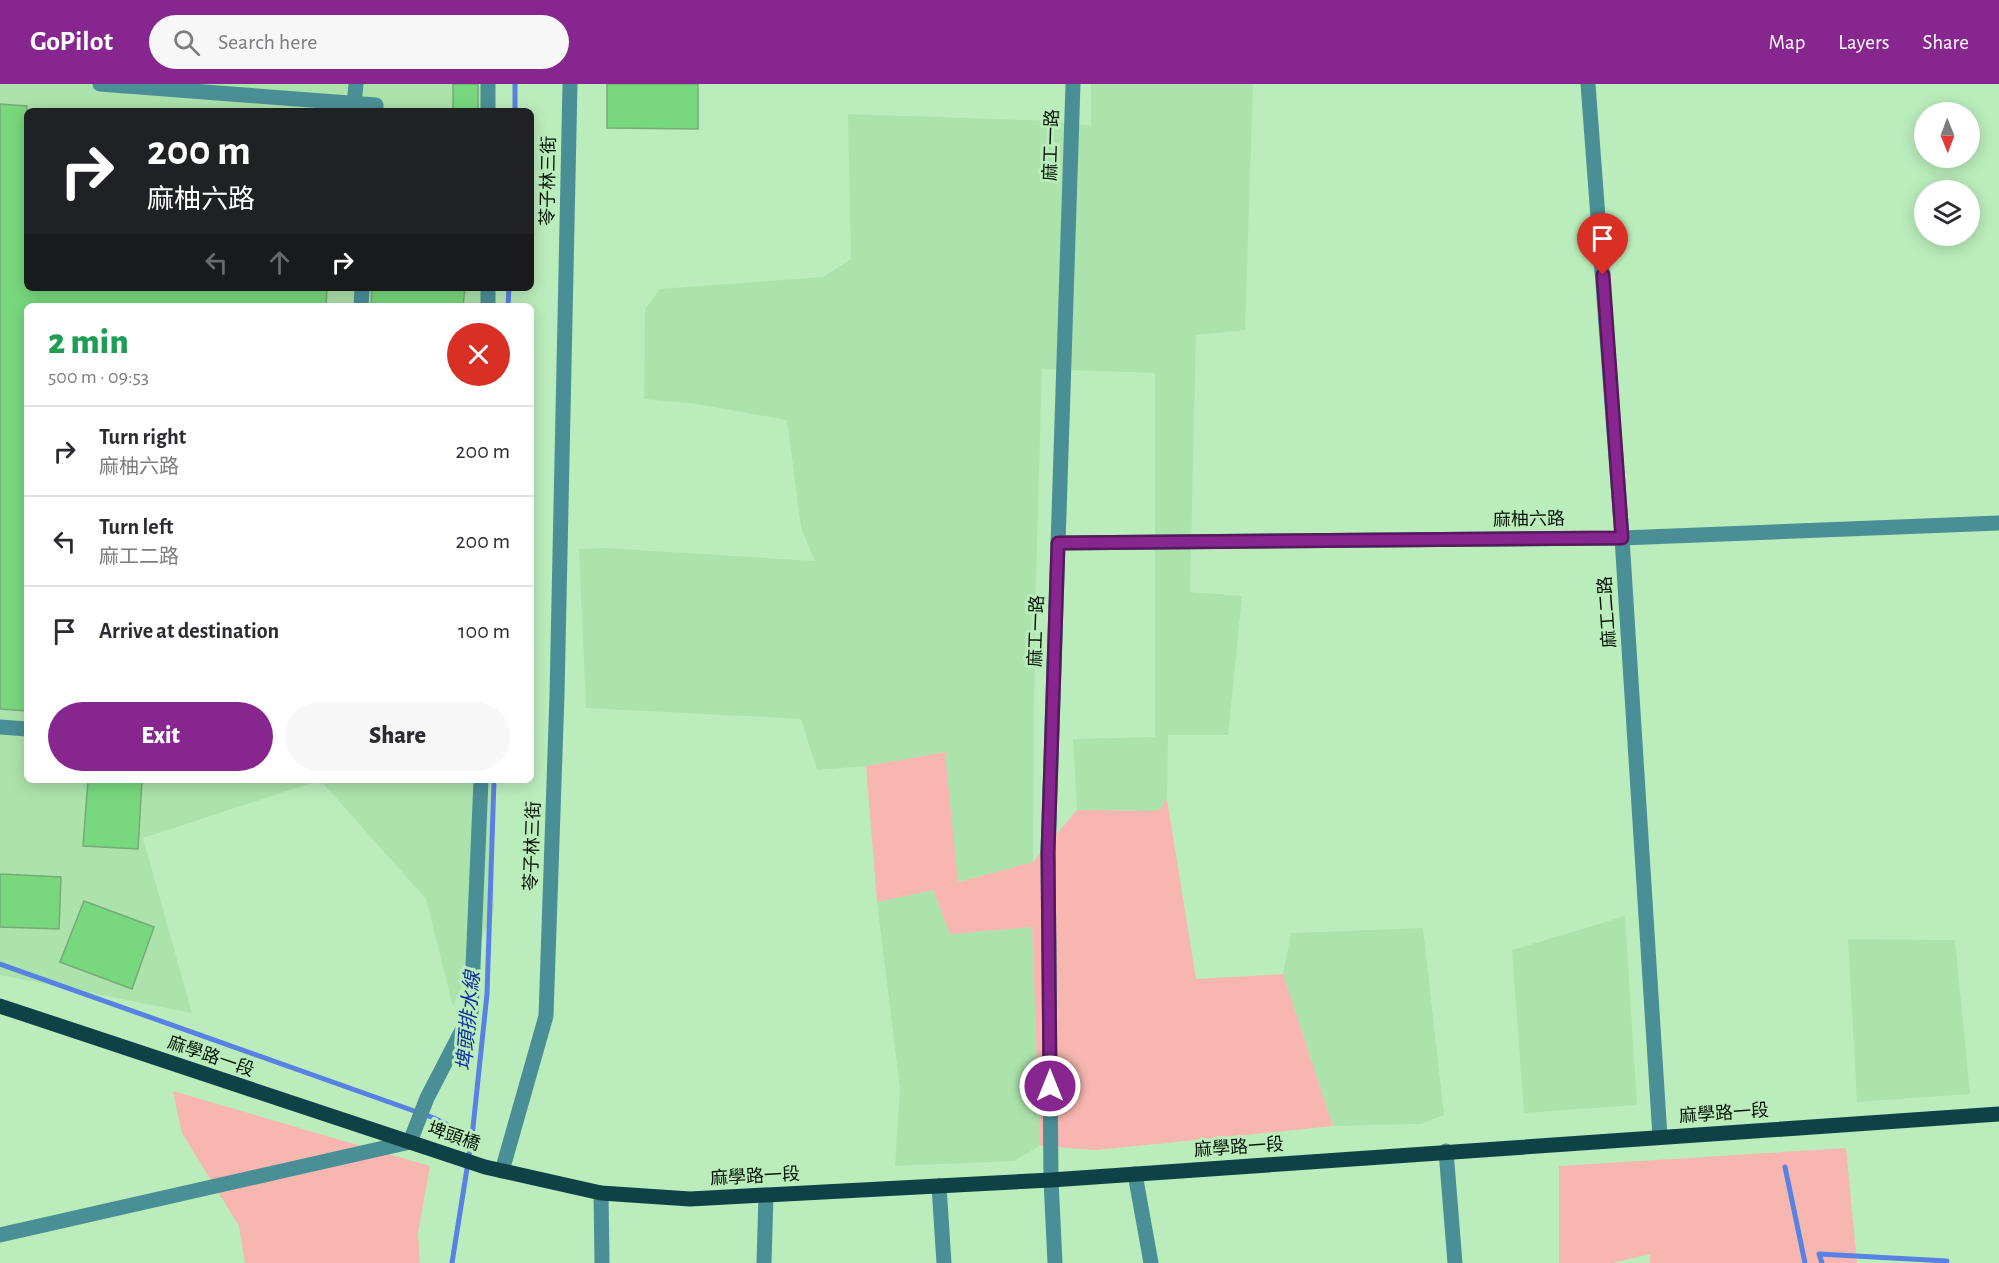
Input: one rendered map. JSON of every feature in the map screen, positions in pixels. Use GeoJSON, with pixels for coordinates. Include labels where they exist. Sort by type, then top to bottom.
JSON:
{"type":"FeatureCollection","features":[{"type":"Feature","properties":{"kind":"main road","name":"麻學路一段"},"geometry":{"type":"LineString","coordinates":[[0,1006],[410,1142]]}},
{"type":"Feature","properties":{"kind":"main road","name":"麻學路一段"},"geometry":{"type":"LineString","coordinates":[[485,1167],[601,1193],[690,1199],[1051,1180],[1999,1114]]}},
{"type":"Feature","properties":{"kind":"main road","name":"埤頭橋"},"geometry":{"type":"LineString","coordinates":[[410,1142],[485,1167]]}},
{"type":"Feature","properties":{"kind":"street"},"geometry":{"type":"LineString","coordinates":[[100,84],[376,105],[376,108]]}},
{"type":"Feature","properties":{"kind":"street"},"geometry":{"type":"LineString","coordinates":[[354,104],[356,84]]}},
{"type":"Feature","properties":{"kind":"street"},"geometry":{"type":"LineString","coordinates":[[488,84],[488,108]]}},
{"type":"Feature","properties":{"kind":"street","name":"苓子林三街"},"geometry":{"type":"LineString","coordinates":[[502,1172],[546,1016],[557,695],[570,84]]}},
{"type":"Feature","properties":{"kind":"street","name":"麻工一路"},"geometry":{"type":"LineString","coordinates":[[1055,1263],[1051,1180],[1048,852],[1073,84]]}},
{"type":"Feature","properties":{"kind":"street","name":"麻工二路"},"geometry":{"type":"LineString","coordinates":[[1588,84],[1622,538],[1660,1137]]}},
{"type":"Feature","properties":{"kind":"street","name":"麻柚六路"},"geometry":{"type":"LineString","coordinates":[[1058,543],[1622,538],[1999,524]]}},
{"type":"Feature","properties":{"kind":"street"},"geometry":{"type":"LineString","coordinates":[[0,727],[24,729]]}},
{"type":"Feature","properties":{"kind":"street"},"geometry":{"type":"LineString","coordinates":[[0,1235],[410,1142],[427,1098],[471,1013],[481,783]]}},
{"type":"Feature","properties":{"kind":"street"},"geometry":{"type":"LineString","coordinates":[[1446,1151],[1455,1263]]}},
{"type":"Feature","properties":{"kind":"street"},"geometry":{"type":"LineString","coordinates":[[1135,1174],[1151,1263]]}},
{"type":"Feature","properties":{"kind":"street"},"geometry":{"type":"LineString","coordinates":[[939,1186],[944,1263]]}},
{"type":"Feature","properties":{"kind":"street"},"geometry":{"type":"LineString","coordinates":[[601,1193],[602,1263]]}},
{"type":"Feature","properties":{"kind":"street"},"geometry":{"type":"LineString","coordinates":[[764,1263],[766,1195]]}},
{"type":"Feature","properties":{"kind":"shaded area"},"geometry":{"type":"Polygon","coordinates":[[[0,84],[494,84],[493,108],[24,108],[24,291],[488,291],[488,303],[24,303],[24,783],[311,783],[143,838],[192,1013],[0,975],[0,84]]]}},
{"type":"Feature","properties":{"kind":"shaded area"},"geometry":{"type":"Polygon","coordinates":[[[1091,84],[1253,84],[1245,330],[1196,335],[1190,592],[1242,596],[1228,735],[1168,735],[1167,799],[1159,811],[1077,810],[1073,739],[1155,737],[1155,373],[1042,369],[1035,614],[1033,862],[957,882],[945,752],[866,766],[817,770],[801,719],[586,708],[579,549],[605,548],[815,561],[801,528],[787,420],[696,404],[644,399],[645,309],[660,289],[823,277],[851,259],[848,114],[1053,121],[1091,126],[1091,84]]]}},
{"type":"Feature","properties":{"kind":"shaded area"},"geometry":{"type":"Polygon","coordinates":[[[945,752],[958,882],[1033,862],[1077,810],[1158,811],[1167,799],[1196,979],[1283,974],[1333,1126],[1096,1150],[1040,1146],[1032,927],[950,934],[933,890],[877,902],[866,766],[945,752]]]}},
{"type":"Feature","properties":{"kind":"shaded area"},"geometry":{"type":"Polygon","coordinates":[[[323,783],[490,783],[494,910],[453,1007],[426,899],[323,783]]]}},
{"type":"Feature","properties":{"kind":"shaded area"},"geometry":{"type":"Polygon","coordinates":[[[933,890],[950,934],[1032,927],[1040,1146],[1014,1161],[895,1166],[900,1089],[877,902],[933,890]]]}},
{"type":"Feature","properties":{"kind":"shaded area"},"geometry":{"type":"Polygon","coordinates":[[[1625,916],[1637,1105],[1524,1113],[1512,950],[1625,916]]]}},
{"type":"Feature","properties":{"kind":"shaded area"},"geometry":{"type":"Polygon","coordinates":[[[1423,928],[1444,1115],[1421,1124],[1333,1126],[1283,974],[1291,933],[1423,928]]]}},
{"type":"Feature","properties":{"kind":"shaded area"},"geometry":{"type":"Polygon","coordinates":[[[1848,939],[1955,940],[1970,1094],[1857,1102],[1848,939]]]}},
{"type":"Feature","properties":{"kind":"shaded area"},"geometry":{"type":"Polygon","coordinates":[[[173,1091],[430,1166],[418,1233],[420,1263],[245,1263],[239,1226],[182,1133],[173,1091]]]}},
{"type":"Feature","properties":{"kind":"shaded area"},"geometry":{"type":"Polygon","coordinates":[[[1846,1148],[1857,1263],[1650,1263],[1650,1254],[1613,1263],[1559,1263],[1559,1166],[1846,1148]]]}},
{"type":"Feature","properties":{"kind":"building"},"geometry":{"type":"Polygon","coordinates":[[[453,84],[478,84],[478,108],[453,108],[453,84]]]}},
{"type":"Feature","properties":{"kind":"building"},"geometry":{"type":"Polygon","coordinates":[[[607,84],[698,84],[698,129],[607,128],[607,84]]]}},
{"type":"Feature","properties":{"kind":"building"},"geometry":{"type":"Polygon","coordinates":[[[0,104],[27,106],[24,108],[24,291],[327,291],[326,303],[24,303],[24,711],[0,709],[0,104]]]}},
{"type":"Feature","properties":{"kind":"building"},"geometry":{"type":"Polygon","coordinates":[[[372,291],[465,291],[463,303],[371,303],[372,291]]]}},
{"type":"Feature","properties":{"kind":"building"},"geometry":{"type":"Polygon","coordinates":[[[88,783],[142,783],[138,849],[83,846],[88,783]]]}},
{"type":"Feature","properties":{"kind":"building"},"geometry":{"type":"Polygon","coordinates":[[[0,874],[61,877],[59,929],[0,927],[0,874]]]}},
{"type":"Feature","properties":{"kind":"building"},"geometry":{"type":"Polygon","coordinates":[[[84,901],[154,927],[132,989],[60,962],[84,901]]]}},
{"type":"Feature","properties":{"kind":"waterway","name":"埤頭排水線"},"geometry":{"type":"LineString","coordinates":[[515,84],[515,108]]}},
{"type":"Feature","properties":{"kind":"waterway","name":"埤頭排水線"},"geometry":{"type":"LineString","coordinates":[[508,303],[509,291]]}},
{"type":"Feature","properties":{"kind":"waterway","name":"埤頭排水線"},"geometry":{"type":"LineString","coordinates":[[452,1263],[472,1137],[487,994],[494,783]]}},
{"type":"Feature","properties":{"kind":"waterway"},"geometry":{"type":"LineString","coordinates":[[0,964],[434,1118],[472,1137]]}},
{"type":"Feature","properties":{"kind":"waterway"},"geometry":{"type":"LineString","coordinates":[[1785,1167],[1805,1263]]}},
{"type":"Feature","properties":{"kind":"waterway"},"geometry":{"type":"LineString","coordinates":[[1822,1263],[1819,1254],[1947,1261]]}},
{"type":"Feature","properties":{"kind":"route"},"geometry":{"type":"LineString","coordinates":[[1050,1086],[1048,852],[1058,543],[1622,538],[1603,275]]}}]}
